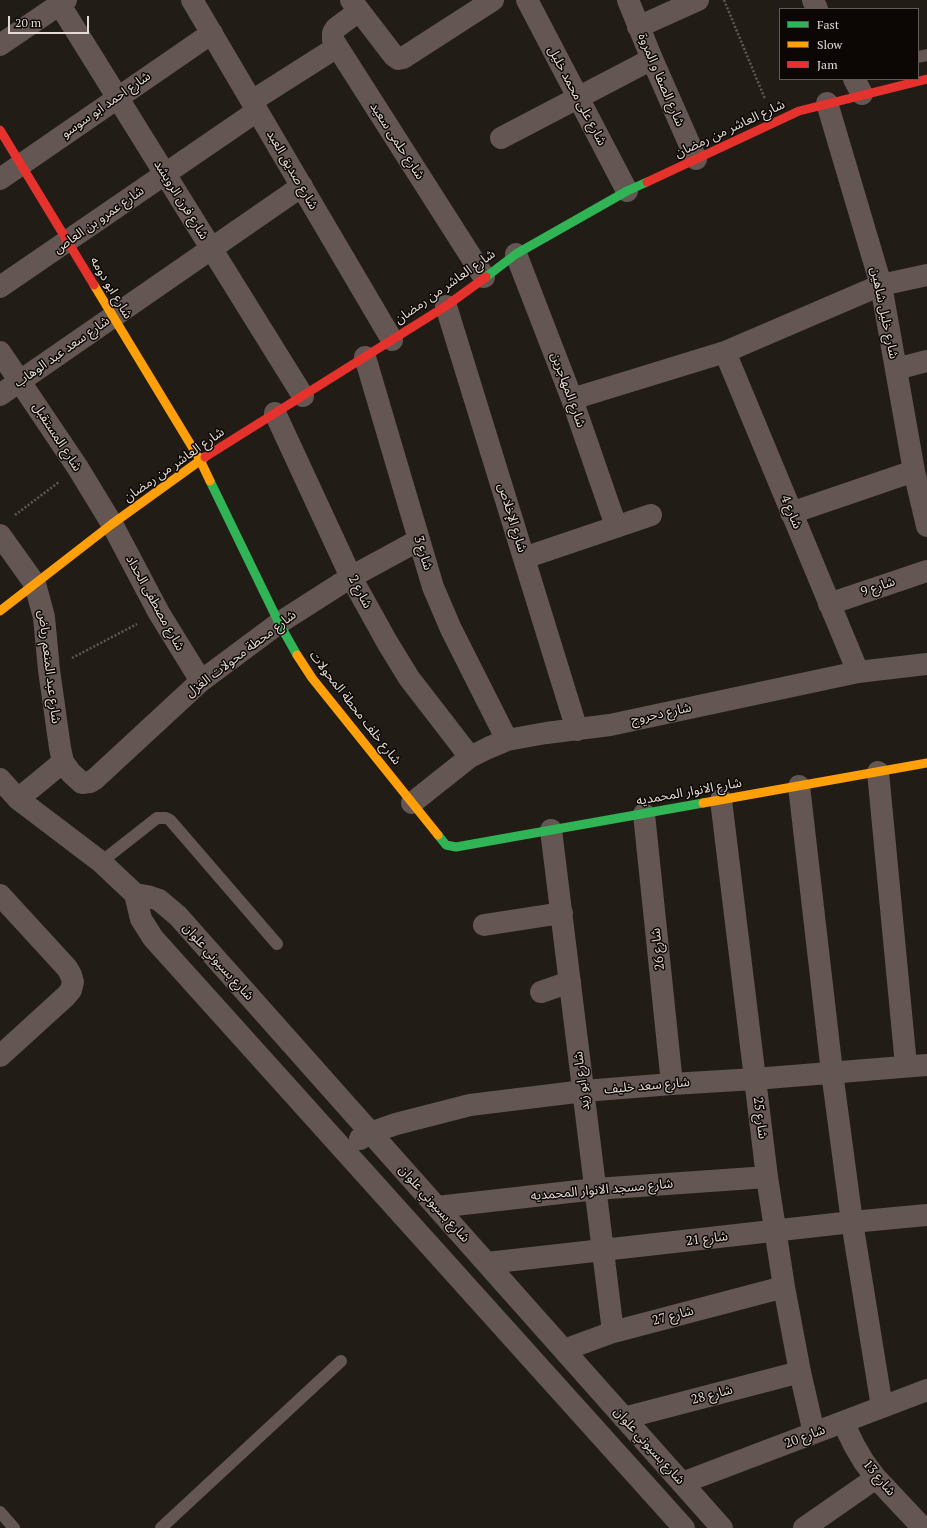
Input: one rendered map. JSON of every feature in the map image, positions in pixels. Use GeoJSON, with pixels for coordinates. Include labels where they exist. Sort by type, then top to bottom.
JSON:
{"type":"FeatureCollection","features":[{"type":"Feature","properties":{"kind":"street","name":"شارع صديق العبد"},"geometry":{"type":"LineString","coordinates":[[192,0],[392,340]]}},
{"type":"Feature","properties":{"kind":"street"},"geometry":{"type":"LineString","coordinates":[[355,6],[394,56],[398,59],[403,58],[466,7],[493,0]]}},
{"type":"Feature","properties":{"kind":"street","name":"شارع على محمد خليل"},"geometry":{"type":"LineString","coordinates":[[527,0],[627,191]]}},
{"type":"Feature","properties":{"kind":"street","name":"شارع الصفا و المروة"},"geometry":{"type":"LineString","coordinates":[[628,0],[638,27],[696,159]]}},
{"type":"Feature","properties":{"kind":"street"},"geometry":{"type":"LineString","coordinates":[[638,27],[698,0]]}},
{"type":"Feature","properties":{"kind":"street"},"geometry":{"type":"LineString","coordinates":[[0,46],[63,2]]}},
{"type":"Feature","properties":{"kind":"street","name":"شارع فرن الرويشد"},"geometry":{"type":"LineString","coordinates":[[63,2],[117,97],[303,396]]}},
{"type":"Feature","properties":{"kind":"street","name":"شارع حلمى سعيد"},"geometry":{"type":"LineString","coordinates":[[355,6],[336,28],[333,33],[333,40],[484,277]]}},
{"type":"Feature","properties":{"kind":"street","name":"شارع احمد ابو سوسو"},"geometry":{"type":"LineString","coordinates":[[0,179],[212,32]]}},
{"type":"Feature","properties":{"kind":"street","name":"شارع عمرو بن العاص"},"geometry":{"type":"LineString","coordinates":[[0,287],[165,174],[255,106],[337,47]]}},
{"type":"Feature","properties":{"kind":"street"},"geometry":{"type":"LineString","coordinates":[[501,138],[652,59]]}},
{"type":"Feature","properties":{"kind":"street","name":"شارع العاشر من رمضان"},"geometry":{"type":"LineString","coordinates":[[0,611],[112,524],[200,460],[446,306],[516,254],[627,191],[799,111],[827,103],[858,87],[912,80]]}},
{"type":"Feature","properties":{"kind":"street","name":"شارع خليل شاهين"},"geometry":{"type":"LineString","coordinates":[[827,103],[881,285],[896,369],[917,460],[927,526]]}},
{"type":"Feature","properties":{"kind":"street","name":"شارع ابو دومه"},"geometry":{"type":"LineString","coordinates":[[0,130],[200,460]]}},
{"type":"Feature","properties":{"kind":"street","name":"شارع سعد عبد الوهاب"},"geometry":{"type":"LineString","coordinates":[[0,395],[112,316],[302,186]]}},
{"type":"Feature","properties":{"kind":"street","name":"شارع المهاجرين"},"geometry":{"type":"LineString","coordinates":[[516,254],[572,399],[616,526]]}},
{"type":"Feature","properties":{"kind":"street"},"geometry":{"type":"LineString","coordinates":[[572,399],[725,352],[881,285],[927,275]]}},
{"type":"Feature","properties":{"kind":"street","name":"شارع الإخلاص"},"geometry":{"type":"LineString","coordinates":[[446,306],[577,730]]}},
{"type":"Feature","properties":{"kind":"street","name":"شارع المستقبل"},"geometry":{"type":"LineString","coordinates":[[0,352],[78,468],[112,524]]}},
{"type":"Feature","properties":{"kind":"street","name":"شارع 4"},"geometry":{"type":"LineString","coordinates":[[725,352],[858,672]]}},
{"type":"Feature","properties":{"kind":"street","name":"شارع 3"},"geometry":{"type":"LineString","coordinates":[[365,357],[434,587],[451,629],[507,740]]}},
{"type":"Feature","properties":{"kind":"street"},"geometry":{"type":"LineString","coordinates":[[896,369],[927,361]]}},
{"type":"Feature","properties":{"kind":"street","name":"شارع 2"},"geometry":{"type":"LineString","coordinates":[[275,413],[351,577],[387,642],[409,678],[470,757]]}},
{"type":"Feature","properties":{"kind":"street","name":"شارع خلف محطة المحولات"},"geometry":{"type":"LineString","coordinates":[[200,460],[279,623],[312,678],[442,842],[451,847],[456,847]]}},
{"type":"Feature","properties":{"kind":"street"},"geometry":{"type":"LineString","coordinates":[[791,513],[917,460]]}},
{"type":"Feature","properties":{"kind":"street"},"geometry":{"type":"LineString","coordinates":[[524,558],[651,515]]}},
{"type":"Feature","properties":{"kind":"street","name":"شارع مصطفى الحداد"},"geometry":{"type":"LineString","coordinates":[[112,524],[159,613],[201,682]]}},
{"type":"Feature","properties":{"kind":"street","name":"شارع عبد المنعم رياض"},"geometry":{"type":"LineString","coordinates":[[0,535],[35,584],[44,617],[49,670],[63,762]]}},
{"type":"Feature","properties":{"kind":"street","name":"شارع محطة محولات الغزل"},"geometry":{"type":"LineString","coordinates":[[63,762],[82,783],[90,782],[201,682],[279,623],[351,577],[419,540]]}},
{"type":"Feature","properties":{"kind":"street","name":"شارع 9"},"geometry":{"type":"LineString","coordinates":[[829,604],[927,571]]}},
{"type":"Feature","properties":{"kind":"street","name":"شارع دحروج"},"geometry":{"type":"LineString","coordinates":[[412,803],[470,757],[507,740],[546,733],[610,725],[858,672],[927,664]]}},
{"type":"Feature","properties":{"kind":"street"},"geometry":{"type":"LineString","coordinates":[[18,799],[63,762]]}},
{"type":"Feature","properties":{"kind":"street","name":"شارع الانوار المحمديه"},"geometry":{"type":"LineString","coordinates":[[456,847],[927,764]]}},
{"type":"Feature","properties":{"kind":"street"},"geometry":{"type":"LineString","coordinates":[[878,772],[916,1065]]}},
{"type":"Feature","properties":{"kind":"street"},"geometry":{"type":"LineString","coordinates":[[0,779],[18,799],[101,862],[135,894],[141,919],[153,938],[684,1528]]}},
{"type":"Feature","properties":{"kind":"street"},"geometry":{"type":"LineString","coordinates":[[799,786],[832,1072],[852,1222],[882,1407]]}},
{"type":"Feature","properties":{"kind":"street","name":"شارع 25"},"geometry":{"type":"LineString","coordinates":[[721,800],[767,1177],[784,1287],[800,1372],[814,1433]]}},
{"type":"Feature","properties":{"kind":"street","name":"شارع 26"},"geometry":{"type":"LineString","coordinates":[[644,814],[672,1084]]}},
{"type":"Feature","properties":{"kind":"street","name":"شارع ابو زيد"},"geometry":{"type":"LineString","coordinates":[[551,830],[613,1332]]}},
{"type":"Feature","properties":{"kind":"street","name":"شارع بسيوني علوان"},"geometry":{"type":"LineString","coordinates":[[135,894],[159,900],[178,916],[722,1528]]}},
{"type":"Feature","properties":{"kind":"street"},"geometry":{"type":"LineString","coordinates":[[0,895],[67,968],[73,982],[71,990],[66,996],[0,1056]]}},
{"type":"Feature","properties":{"kind":"street"},"geometry":{"type":"LineString","coordinates":[[484,924],[562,913]]}},
{"type":"Feature","properties":{"kind":"street"},"geometry":{"type":"LineString","coordinates":[[541,992],[570,982]]}},
{"type":"Feature","properties":{"kind":"street","name":"شارع سعد خليف"},"geometry":{"type":"LineString","coordinates":[[343,1149],[370,1132],[470,1104],[672,1084],[755,1079],[916,1065]]}},
{"type":"Feature","properties":{"kind":"street","name":"شارع مسجد الانوار المحمديه"},"geometry":{"type":"LineString","coordinates":[[437,1207],[596,1189],[767,1177]]}},
{"type":"Feature","properties":{"kind":"street","name":"شارع 21"},"geometry":{"type":"LineString","coordinates":[[487,1264],[852,1222],[927,1215]]}},
{"type":"Feature","properties":{"kind":"street","name":"شارع 27"},"geometry":{"type":"LineString","coordinates":[[564,1350],[613,1332],[784,1287]]}},
{"type":"Feature","properties":{"kind":"street","name":"شارع 28"},"geometry":{"type":"LineString","coordinates":[[624,1418],[800,1372]]}},
{"type":"Feature","properties":{"kind":"street","name":"شارع 20"},"geometry":{"type":"LineString","coordinates":[[682,1483],[927,1390]]}},
{"type":"Feature","properties":{"kind":"street","name":"شارع 13"},"geometry":{"type":"LineString","coordinates":[[843,1422],[864,1462],[876,1478],[922,1525]]}},
{"type":"Feature","properties":{"kind":"street"},"geometry":{"type":"LineString","coordinates":[[804,1528],[876,1478]]}},
{"type":"Feature","properties":{"kind":"lane"},"geometry":{"type":"LineString","coordinates":[[101,862],[157,818],[166,818],[170,820],[277,944]]}},
{"type":"Feature","properties":{"kind":"lane"},"geometry":{"type":"LineString","coordinates":[[161,1528],[341,1361]]}},
{"type":"Feature","properties":{"kind":"lane"},"geometry":{"type":"LineString","coordinates":[[0,1512],[14,1528]]}},
{"type":"Feature","properties":{"kind":"path"},"geometry":{"type":"LineString","coordinates":[[724,0],[774,122]]}},
{"type":"Feature","properties":{"kind":"path"},"geometry":{"type":"LineString","coordinates":[[12,517],[78,468]]}},
{"type":"Feature","properties":{"kind":"path"},"geometry":{"type":"LineString","coordinates":[[49,670],[159,613]]}},
{"type":"Feature","properties":{"kind":"traffic: fast"},"geometry":{"type":"LineString","coordinates":[[486,277],[516,254],[627,191],[647,182]]}},
{"type":"Feature","properties":{"kind":"traffic: fast"},"geometry":{"type":"LineString","coordinates":[[210,481],[279,623],[297,655]]}},
{"type":"Feature","properties":{"kind":"traffic: fast"},"geometry":{"type":"LineString","coordinates":[[438,835],[446,845],[456,847],[703,803]]}},
{"type":"Feature","properties":{"kind":"traffic: slow"},"geometry":{"type":"LineString","coordinates":[[94,285],[200,460],[210,481]]}},
{"type":"Feature","properties":{"kind":"traffic: slow"},"geometry":{"type":"LineString","coordinates":[[0,611],[112,524],[205,457]]}},
{"type":"Feature","properties":{"kind":"traffic: slow"},"geometry":{"type":"LineString","coordinates":[[297,655],[312,678],[438,835]]}},
{"type":"Feature","properties":{"kind":"traffic: slow"},"geometry":{"type":"LineString","coordinates":[[703,803],[927,763]]}},
{"type":"Feature","properties":{"kind":"traffic: jam"},"geometry":{"type":"LineString","coordinates":[[647,182],[799,111],[927,79]]}},
{"type":"Feature","properties":{"kind":"traffic: jam"},"geometry":{"type":"LineString","coordinates":[[0,130],[94,285]]}},
{"type":"Feature","properties":{"kind":"traffic: jam"},"geometry":{"type":"LineString","coordinates":[[205,457],[446,306],[486,277]]}}]}
